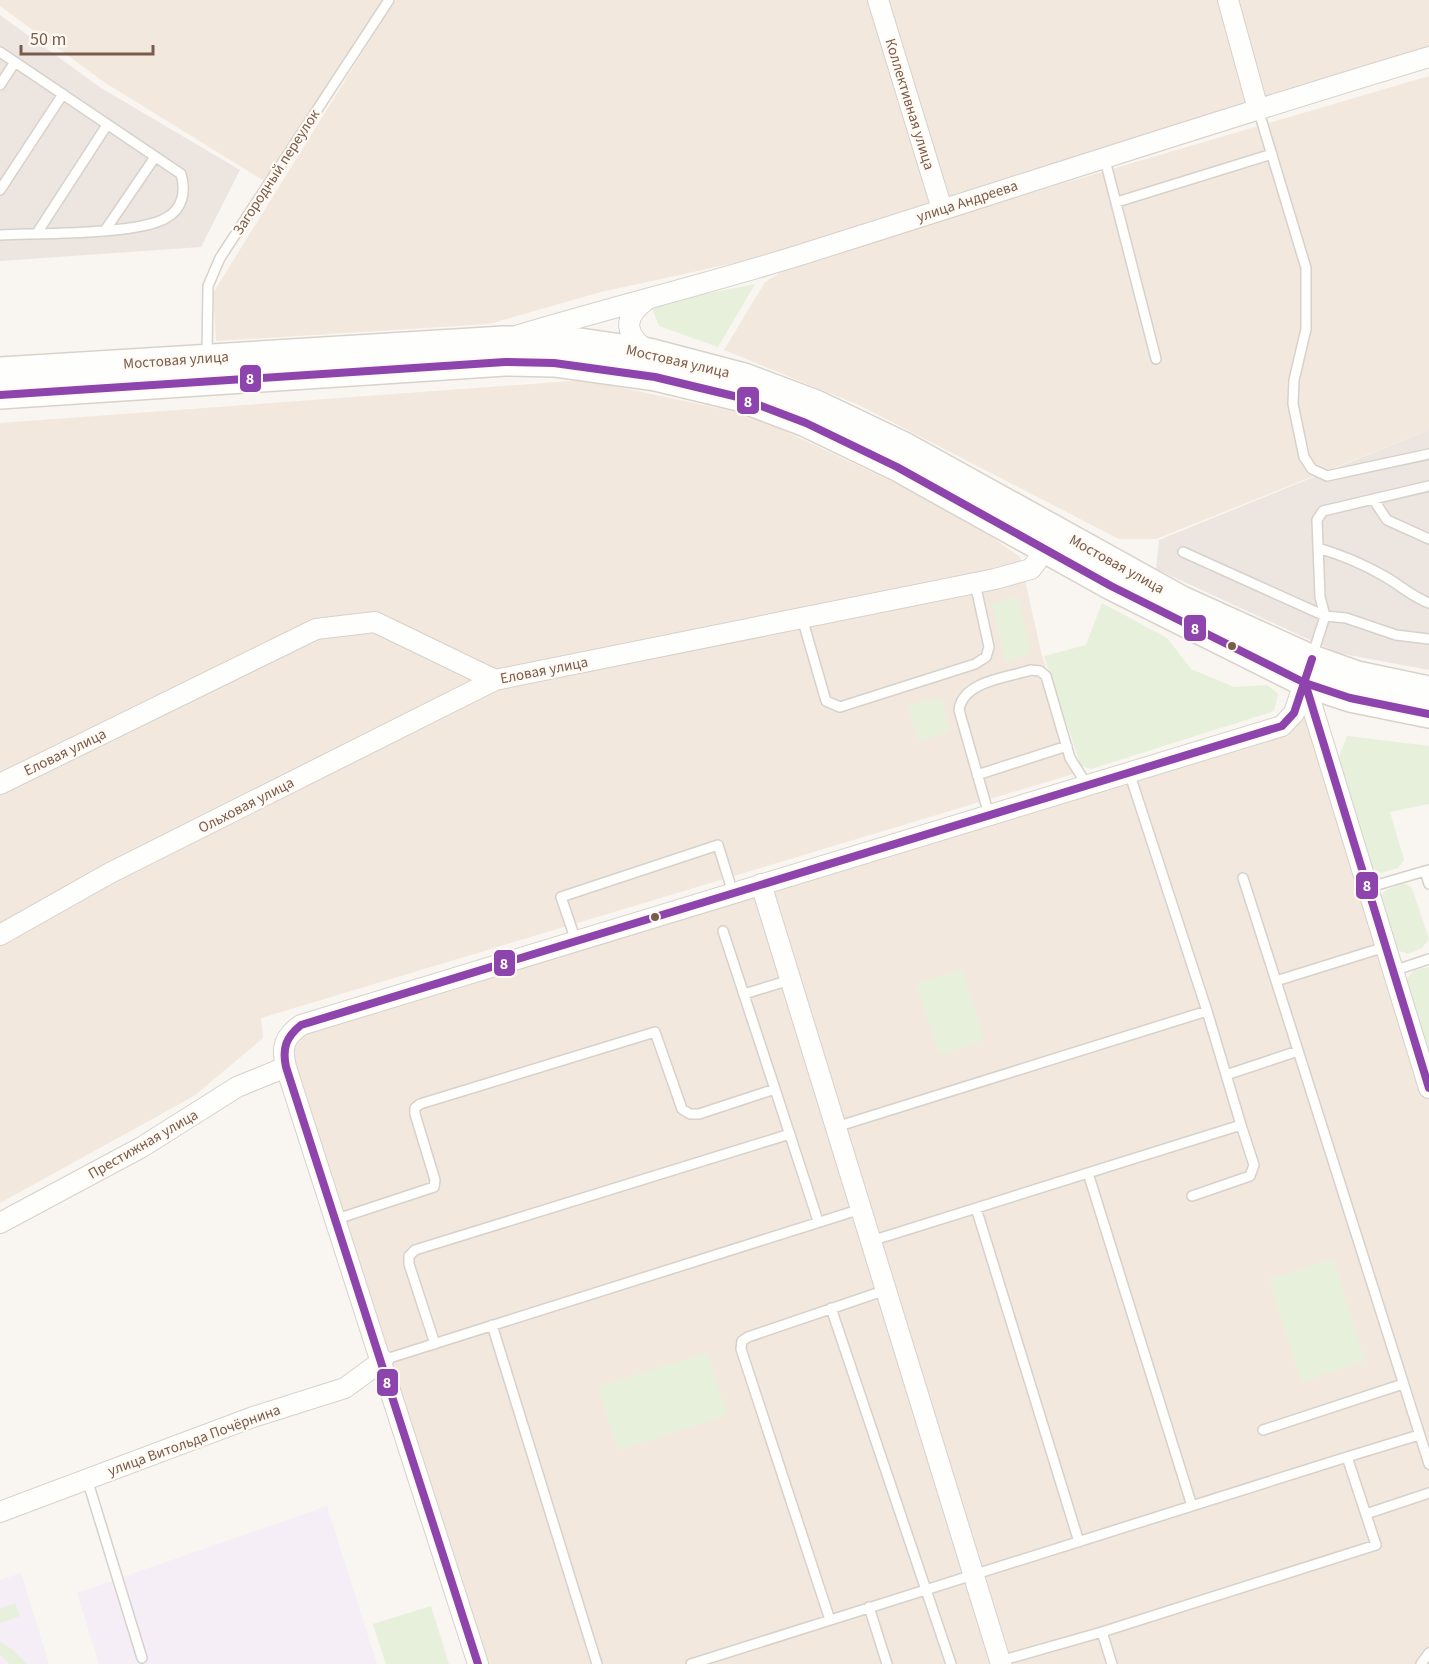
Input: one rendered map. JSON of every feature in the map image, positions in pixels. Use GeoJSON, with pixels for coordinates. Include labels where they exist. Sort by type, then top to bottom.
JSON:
{"type":"FeatureCollection","features":[{"type":"Feature","properties":{"kind":"main road","name":"Мостовая улица"},"geometry":{"type":"LineString","coordinates":[[0,371],[504,340],[580,342],[649,352],[744,377],[816,404],[906,447],[1308,671],[1350,698],[1429,714]]}},
{"type":"Feature","properties":{"kind":"main road","name":"Мостовая улица"},"geometry":{"type":"LineString","coordinates":[[0,395],[505,362],[554,363],[655,377],[738,397],[806,423],[897,467],[1188,626],[1308,671],[1357,675],[1429,690]]}},
{"type":"Feature","properties":{"kind":"street","name":"Коллективная улица"},"geometry":{"type":"LineString","coordinates":[[878,0],[942,209]]}},
{"type":"Feature","properties":{"kind":"street"},"geometry":{"type":"LineString","coordinates":[[1228,0],[1258,109]]}},
{"type":"Feature","properties":{"kind":"street","name":"улица Андреева"},"geometry":{"type":"LineString","coordinates":[[504,340],[645,301],[1104,156],[1429,57]]}},
{"type":"Feature","properties":{"kind":"street"},"geometry":{"type":"LineString","coordinates":[[645,301],[633,312],[629,321],[630,334],[635,342],[649,352]]}},
{"type":"Feature","properties":{"kind":"street","name":"Еловая улица"},"geometry":{"type":"LineString","coordinates":[[0,784],[316,629],[375,622],[495,680],[975,583],[1031,569],[1046,549]]}},
{"type":"Feature","properties":{"kind":"street"},"geometry":{"type":"LineString","coordinates":[[478,1664],[383,1360],[286,1067],[283,1045],[290,1033],[301,1025],[1282,726],[1294,713],[1308,671]]}},
{"type":"Feature","properties":{"kind":"street"},"geometry":{"type":"LineString","coordinates":[[1308,671],[1367,888],[1429,1088]]}},
{"type":"Feature","properties":{"kind":"street","name":"Ольховая улица"},"geometry":{"type":"LineString","coordinates":[[0,935],[110,873],[495,680]]}},
{"type":"Feature","properties":{"kind":"street"},"geometry":{"type":"LineString","coordinates":[[761,884],[1000,1662]]}},
{"type":"Feature","properties":{"kind":"street","name":"Престижная улица"},"geometry":{"type":"LineString","coordinates":[[0,1223],[142,1147],[246,1083],[286,1067]]}},
{"type":"Feature","properties":{"kind":"street","name":"улица Витольда Почёрнина"},"geometry":{"type":"LineString","coordinates":[[0,1512],[254,1417],[345,1388],[383,1360]]}},
{"type":"Feature","properties":{"kind":"lane","name":"Загородный переулок"},"geometry":{"type":"LineString","coordinates":[[208,358],[208,286],[220,258],[389,0]]}},
{"type":"Feature","properties":{"kind":"lane"},"geometry":{"type":"LineString","coordinates":[[0,52],[181,174],[185,188],[181,204],[167,218],[138,227],[0,235]]}},
{"type":"Feature","properties":{"kind":"lane"},"geometry":{"type":"LineString","coordinates":[[0,85],[15,62]]}},
{"type":"Feature","properties":{"kind":"lane"},"geometry":{"type":"LineString","coordinates":[[0,190],[63,94]]}},
{"type":"Feature","properties":{"kind":"lane"},"geometry":{"type":"LineString","coordinates":[[1258,109],[1305,268],[1306,329],[1294,380],[1293,404],[1304,457],[1312,469],[1328,476],[1429,454]]}},
{"type":"Feature","properties":{"kind":"lane"},"geometry":{"type":"LineString","coordinates":[[37,233],[107,125]]}},
{"type":"Feature","properties":{"kind":"lane"},"geometry":{"type":"LineString","coordinates":[[1117,202],[1272,154]]}},
{"type":"Feature","properties":{"kind":"lane"},"geometry":{"type":"LineString","coordinates":[[1104,156],[1156,359]]}},
{"type":"Feature","properties":{"kind":"lane"},"geometry":{"type":"LineString","coordinates":[[106,229],[155,157]]}},
{"type":"Feature","properties":{"kind":"lane"},"geometry":{"type":"LineString","coordinates":[[1308,671],[1325,616],[1320,597],[1317,520],[1323,511],[1429,486]]}},
{"type":"Feature","properties":{"kind":"lane"},"geometry":{"type":"LineString","coordinates":[[1373,500],[1387,520],[1429,539]]}},
{"type":"Feature","properties":{"kind":"lane"},"geometry":{"type":"LineString","coordinates":[[1318,548],[1347,557],[1387,578],[1414,598],[1429,603]]}},
{"type":"Feature","properties":{"kind":"lane"},"geometry":{"type":"LineString","coordinates":[[1183,552],[1325,616],[1346,618],[1396,635],[1429,639]]}},
{"type":"Feature","properties":{"kind":"lane"},"geometry":{"type":"LineString","coordinates":[[802,618],[826,701],[840,707],[975,664],[986,657],[989,647],[975,583]]}},
{"type":"Feature","properties":{"kind":"lane"},"geometry":{"type":"LineString","coordinates":[[988,815],[959,710],[961,698],[968,690],[1031,670],[1040,670],[1046,676],[1070,758],[1087,785]]}},
{"type":"Feature","properties":{"kind":"lane"},"geometry":{"type":"LineString","coordinates":[[977,775],[1066,747]]}},
{"type":"Feature","properties":{"kind":"lane"},"geometry":{"type":"LineString","coordinates":[[1129,772],[1207,1011],[1254,1165],[1250,1176],[1192,1196]]}},
{"type":"Feature","properties":{"kind":"lane"},"geometry":{"type":"LineString","coordinates":[[576,941],[561,897],[718,845],[733,893]]}},
{"type":"Feature","properties":{"kind":"lane"},"geometry":{"type":"LineString","coordinates":[[1367,888],[1427,871],[1429,884]]}},
{"type":"Feature","properties":{"kind":"lane"},"geometry":{"type":"LineString","coordinates":[[1243,878],[1429,1464]]}},
{"type":"Feature","properties":{"kind":"lane"},"geometry":{"type":"LineString","coordinates":[[723,932],[818,1221]]}},
{"type":"Feature","properties":{"kind":"lane"},"geometry":{"type":"LineString","coordinates":[[1276,981],[1385,947]]}},
{"type":"Feature","properties":{"kind":"lane"},"geometry":{"type":"LineString","coordinates":[[1393,971],[1429,959]]}},
{"type":"Feature","properties":{"kind":"lane"},"geometry":{"type":"LineString","coordinates":[[744,994],[791,980]]}},
{"type":"Feature","properties":{"kind":"lane"},"geometry":{"type":"LineString","coordinates":[[836,1127],[1207,1011]]}},
{"type":"Feature","properties":{"kind":"lane"},"geometry":{"type":"LineString","coordinates":[[337,1219],[434,1187],[435,1180],[415,1114],[415,1108],[420,1104],[648,1032],[655,1032],[659,1038],[682,1109],[690,1114],[699,1114],[775,1089]]}},
{"type":"Feature","properties":{"kind":"lane"},"geometry":{"type":"LineString","coordinates":[[1226,1075],[1298,1051]]}},
{"type":"Feature","properties":{"kind":"lane"},"geometry":{"type":"LineString","coordinates":[[871,1241],[1241,1125]]}},
{"type":"Feature","properties":{"kind":"lane"},"geometry":{"type":"LineString","coordinates":[[435,1344],[409,1264],[409,1256],[415,1250],[790,1134]]}},
{"type":"Feature","properties":{"kind":"lane"},"geometry":{"type":"LineString","coordinates":[[1088,1173],[1192,1506]]}},
{"type":"Feature","properties":{"kind":"lane"},"geometry":{"type":"LineString","coordinates":[[976,1208],[1080,1542]]}},
{"type":"Feature","properties":{"kind":"lane"},"geometry":{"type":"LineString","coordinates":[[383,1360],[861,1209]]}},
{"type":"Feature","properties":{"kind":"lane"},"geometry":{"type":"LineString","coordinates":[[830,1620],[741,1349],[742,1341],[748,1336],[886,1290]]}},
{"type":"Feature","properties":{"kind":"lane"},"geometry":{"type":"LineString","coordinates":[[831,1308],[951,1664]]}},
{"type":"Feature","properties":{"kind":"lane"},"geometry":{"type":"LineString","coordinates":[[492,1325],[597,1664]]}},
{"type":"Feature","properties":{"kind":"lane"},"geometry":{"type":"LineString","coordinates":[[1263,1430],[1403,1384]]}},
{"type":"Feature","properties":{"kind":"lane"},"geometry":{"type":"LineString","coordinates":[[691,1664],[1419,1435]]}},
{"type":"Feature","properties":{"kind":"lane"},"geometry":{"type":"LineString","coordinates":[[1000,1662],[1376,1545],[1347,1458]]}},
{"type":"Feature","properties":{"kind":"lane"},"geometry":{"type":"LineString","coordinates":[[87,1479],[142,1658]]}},
{"type":"Feature","properties":{"kind":"lane"},"geometry":{"type":"LineString","coordinates":[[1366,1514],[1429,1493]]}},
{"type":"Feature","properties":{"kind":"lane"},"geometry":{"type":"LineString","coordinates":[[869,1607],[887,1664]]}},
{"type":"Feature","properties":{"kind":"lane"},"geometry":{"type":"LineString","coordinates":[[1102,1632],[1112,1664]]}},
{"type":"Feature","properties":{"kind":"lane"},"geometry":{"type":"LineString","coordinates":[[1421,1664],[1429,1653]]}},
{"type":"Feature","properties":{"kind":"shaded area"},"geometry":{"type":"Polygon","coordinates":[[[0,0],[383,0],[264,181],[104,82],[0,6],[0,0]]]}},
{"type":"Feature","properties":{"kind":"shaded area"},"geometry":{"type":"Polygon","coordinates":[[[395,0],[1429,0],[1429,47],[799,249],[601,292],[489,324],[216,341],[213,293],[395,0]]]}},
{"type":"Feature","properties":{"kind":"shaded area"},"geometry":{"type":"Polygon","coordinates":[[[0,15],[101,88],[240,170],[201,247],[0,261],[0,15]]]}},
{"type":"Feature","properties":{"kind":"shaded area"},"geometry":{"type":"Polygon","coordinates":[[[1429,76],[1429,430],[1156,539],[1119,539],[859,405],[724,350],[765,282],[802,260],[1429,76]]]}},
{"type":"Feature","properties":{"kind":"shaded area"},"geometry":{"type":"Polygon","coordinates":[[[585,380],[751,415],[952,510],[1020,557],[1041,652],[1080,772],[261,1018],[263,1038],[194,1096],[0,1203],[0,423],[585,380]]]}},
{"type":"Feature","properties":{"kind":"shaded area"},"geometry":{"type":"Polygon","coordinates":[[[1429,430],[1429,670],[1338,653],[1156,569],[1159,540],[1429,430]]]}},
{"type":"Feature","properties":{"kind":"shaded area"},"geometry":{"type":"Polygon","coordinates":[[[1305,683],[1429,1088],[1429,1664],[478,1664],[286,1067],[289,1033],[1282,726],[1305,683]]]}},
{"type":"Feature","properties":{"kind":"shaded area"},"geometry":{"type":"Polygon","coordinates":[[[327,1506],[377,1664],[99,1664],[77,1593],[327,1506]]]}},
{"type":"Feature","properties":{"kind":"shaded area"},"geometry":{"type":"Polygon","coordinates":[[[21,1573],[49,1664],[0,1664],[0,1580],[21,1573]]]}},
{"type":"Feature","properties":{"kind":"green space"},"geometry":{"type":"Polygon","coordinates":[[[755,284],[718,347],[659,326],[651,305],[755,284]]]}},
{"type":"Feature","properties":{"kind":"green space"},"geometry":{"type":"Polygon","coordinates":[[[1018,597],[1031,653],[1005,662],[992,603],[1018,597]]]}},
{"type":"Feature","properties":{"kind":"green space"},"geometry":{"type":"Polygon","coordinates":[[[1102,603],[1167,638],[1191,669],[1234,687],[1267,685],[1278,694],[1274,711],[1091,769],[1081,766],[1044,656],[1086,645],[1102,603]]]}},
{"type":"Feature","properties":{"kind":"green space"},"geometry":{"type":"Polygon","coordinates":[[[941,697],[950,732],[918,741],[908,706],[941,697]]]}},
{"type":"Feature","properties":{"kind":"green space"},"geometry":{"type":"Polygon","coordinates":[[[1347,736],[1429,746],[1429,804],[1390,812],[1404,860],[1398,868],[1381,873],[1373,869],[1338,760],[1347,736]]]}},
{"type":"Feature","properties":{"kind":"green space"},"geometry":{"type":"Polygon","coordinates":[[[1404,883],[1412,888],[1429,939],[1422,948],[1408,954],[1397,950],[1381,895],[1386,890],[1404,883]]]}},
{"type":"Feature","properties":{"kind":"green space"},"geometry":{"type":"Polygon","coordinates":[[[1429,967],[1429,1056],[1406,979],[1415,970],[1429,967]]]}},
{"type":"Feature","properties":{"kind":"green space"},"geometry":{"type":"Polygon","coordinates":[[[962,970],[984,1040],[939,1055],[916,984],[962,970]]]}},
{"type":"Feature","properties":{"kind":"green space"},"geometry":{"type":"Polygon","coordinates":[[[1333,1259],[1365,1361],[1301,1382],[1269,1279],[1333,1259]]]}},
{"type":"Feature","properties":{"kind":"green space"},"geometry":{"type":"Polygon","coordinates":[[[707,1352],[727,1415],[618,1450],[598,1387],[707,1352]]]}},
{"type":"Feature","properties":{"kind":"green space"},"geometry":{"type":"Polygon","coordinates":[[[15,1603],[20,1616],[0,1623],[0,1609],[15,1603]]]}},
{"type":"Feature","properties":{"kind":"green space"},"geometry":{"type":"Polygon","coordinates":[[[431,1606],[449,1664],[386,1664],[373,1624],[431,1606]]]}},
{"type":"Feature","properties":{"kind":"green space"},"geometry":{"type":"Polygon","coordinates":[[[0,1642],[13,1650],[27,1664],[10,1664],[0,1655],[0,1642]]]}},
{"type":"Feature","properties":{"kind":"transit line","name":"8"},"geometry":{"type":"LineString","coordinates":[[0,395],[505,362],[554,363],[655,377],[738,397],[806,423],[897,467],[1111,586],[1305,683],[1350,698],[1429,714]]}},
{"type":"Feature","properties":{"kind":"transit line","name":"8"},"geometry":{"type":"LineString","coordinates":[[478,1664],[286,1067],[286,1043],[292,1034],[301,1025],[1282,726],[1294,713],[1312,659]]}},
{"type":"Feature","properties":{"kind":"transit line","name":"8"},"geometry":{"type":"LineString","coordinates":[[1305,683],[1429,1088]]}}]}
